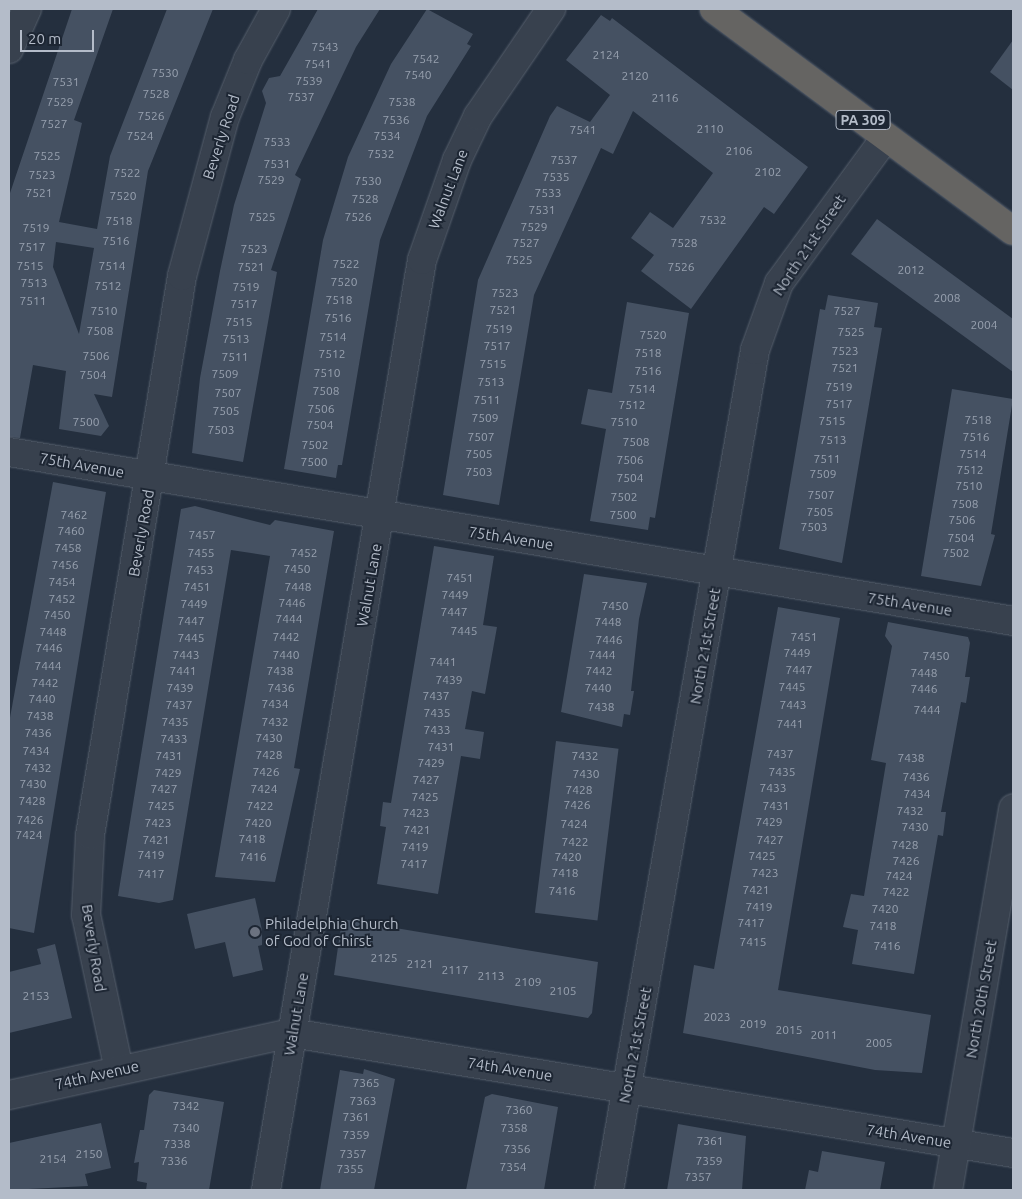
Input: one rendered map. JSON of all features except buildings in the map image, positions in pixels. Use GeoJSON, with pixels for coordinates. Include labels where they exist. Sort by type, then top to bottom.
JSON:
{"type":"FeatureCollection","features":[{"type":"Feature","properties":{"kind":"highway","name":"PA 309"},"geometry":{"type":"LineString","coordinates":[[714,9],[1013,231]]}},
{"type":"Feature","properties":{"kind":"street"},"geometry":{"type":"LineString","coordinates":[[9,49],[27,9]]}},
{"type":"Feature","properties":{"kind":"street","name":"Beverly Road"},"geometry":{"type":"LineString","coordinates":[[119,1070],[90,948],[85,882],[150,476],[196,220],[225,117],[248,60],[276,9]]}},
{"type":"Feature","properties":{"kind":"street","name":"Walnut Lane"},"geometry":{"type":"LineString","coordinates":[[266,1190],[381,516],[421,269],[441,202],[486,102],[551,9]]}},
{"type":"Feature","properties":{"kind":"street","name":"North 21st Street"},"geometry":{"type":"LineString","coordinates":[[609,1190],[717,572],[765,316],[780,283],[886,136]]}},
{"type":"Feature","properties":{"kind":"street","name":"75th Avenue"},"geometry":{"type":"LineString","coordinates":[[9,452],[1013,621]]}},
{"type":"Feature","properties":{"kind":"street","name":"North 20th Street"},"geometry":{"type":"LineString","coordinates":[[948,1190],[955,1143],[1003,934],[1013,809]]}},
{"type":"Feature","properties":{"kind":"street","name":"74th Avenue"},"geometry":{"type":"LineString","coordinates":[[9,1095],[292,1032],[1013,1153]]}},
{"type":"Feature","properties":{"kind":"place","name":"Philadelphia Church of God of Chirst"},"geometry":{"type":"Point","coordinates":[255,932]}}]}
